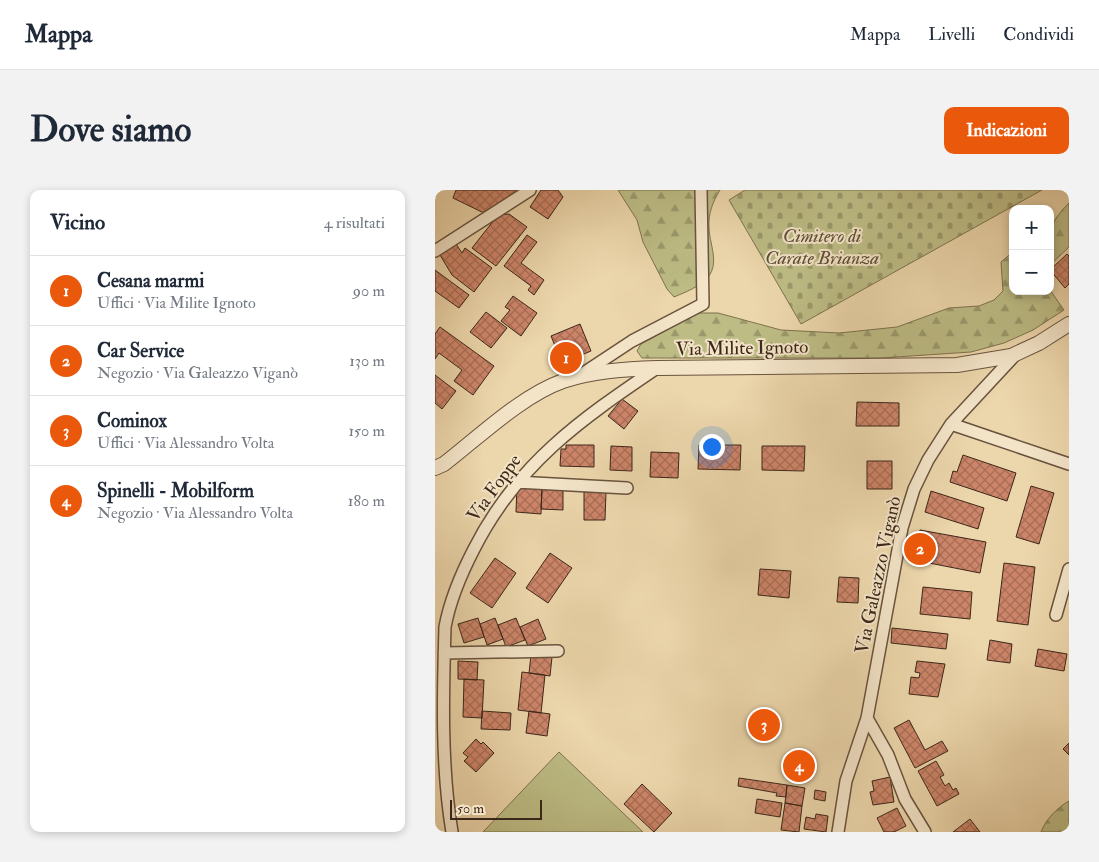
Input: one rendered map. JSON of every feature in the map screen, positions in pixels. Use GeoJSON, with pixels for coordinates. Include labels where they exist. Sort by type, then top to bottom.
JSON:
{"type":"FeatureCollection","features":[{"type":"Feature","properties":{"kind":"street"},"geometry":{"type":"LineString","coordinates":[[435,251],[530,190]]}},
{"type":"Feature","properties":{"kind":"street"},"geometry":{"type":"LineString","coordinates":[[579,376],[633,341],[703,304],[701,190]]}},
{"type":"Feature","properties":{"kind":"street","name":"Via Milite Ignoto"},"geometry":{"type":"LineString","coordinates":[[435,468],[444,464],[537,394],[579,376],[612,371],[657,368],[801,365],[936,366],[980,362],[1016,354],[1069,324]]}},
{"type":"Feature","properties":{"kind":"street","name":"Via Galeazzo Viganò"},"geometry":{"type":"LineString","coordinates":[[838,832],[847,781],[867,718],[902,528],[914,489],[928,460],[951,424],[1016,354]]}},
{"type":"Feature","properties":{"kind":"street","name":"Via Foppe"},"geometry":{"type":"LineString","coordinates":[[452,832],[446,771],[444,653],[448,612],[464,568],[480,536],[516,482],[561,439],[618,394],[657,368]]}},
{"type":"Feature","properties":{"kind":"street"},"geometry":{"type":"LineString","coordinates":[[951,424],[1069,464]]}},
{"type":"Feature","properties":{"kind":"street"},"geometry":{"type":"LineString","coordinates":[[516,482],[627,488]]}},
{"type":"Feature","properties":{"kind":"street"},"geometry":{"type":"LineString","coordinates":[[1055,615],[1069,569]]}},
{"type":"Feature","properties":{"kind":"street"},"geometry":{"type":"LineString","coordinates":[[444,653],[558,651]]}},
{"type":"Feature","properties":{"kind":"street"},"geometry":{"type":"LineString","coordinates":[[867,718],[887,755],[905,799],[925,832]]}},
{"type":"Feature","properties":{"kind":"green space"},"geometry":{"type":"Polygon","coordinates":[[[618,190],[720,190],[713,203],[709,217],[709,233],[714,259],[713,266],[704,281],[674,297],[667,289],[643,242],[637,220],[618,190]]]}},
{"type":"Feature","properties":{"kind":"green space","name":"Cimitero di Carate Brianza"},"geometry":{"type":"Polygon","coordinates":[[[745,190],[1042,190],[1015,205],[1009,205],[1009,208],[801,324],[729,200],[745,190]]]}},
{"type":"Feature","properties":{"kind":"green space"},"geometry":{"type":"Polygon","coordinates":[[[1069,203],[1069,247],[1054,261],[1054,223],[1069,203]]]}},
{"type":"Feature","properties":{"kind":"green space"},"geometry":{"type":"Polygon","coordinates":[[[1009,255],[1009,295],[1054,295],[1064,310],[1033,330],[1004,343],[971,352],[881,358],[642,358],[637,351],[641,344],[698,313],[718,313],[781,330],[839,333],[897,327],[949,308],[979,306],[994,300],[1003,291],[1001,262],[1009,255]]]}},
{"type":"Feature","properties":{"kind":"green space"},"geometry":{"type":"Polygon","coordinates":[[[559,752],[643,832],[483,832],[559,752]]]}},
{"type":"Feature","properties":{"kind":"green space"},"geometry":{"type":"Polygon","coordinates":[[[1069,801],[1069,828],[1065,832],[1041,832],[1052,814],[1069,801]]]}},
{"type":"Feature","properties":{"kind":"building"},"geometry":{"type":"Polygon","coordinates":[[[456,190],[522,190],[486,214],[453,198],[456,190]]]}},
{"type":"Feature","properties":{"kind":"building"},"geometry":{"type":"Polygon","coordinates":[[[541,190],[558,190],[563,197],[548,219],[530,207],[541,190]]]}},
{"type":"Feature","properties":{"kind":"building"},"geometry":{"type":"Polygon","coordinates":[[[509,214],[527,227],[496,266],[472,248],[498,215],[509,214]]]}},
{"type":"Feature","properties":{"kind":"building"},"geometry":{"type":"Polygon","coordinates":[[[527,235],[537,242],[521,263],[544,280],[534,295],[528,290],[531,286],[504,266],[527,235]]]}},
{"type":"Feature","properties":{"kind":"building"},"geometry":{"type":"Polygon","coordinates":[[[456,244],[462,253],[465,248],[492,268],[474,292],[452,275],[440,255],[456,244]]]}},
{"type":"Feature","properties":{"kind":"building"},"geometry":{"type":"Polygon","coordinates":[[[1067,254],[1069,256],[1069,284],[1065,288],[1054,275],[1054,266],[1067,254]]]}},
{"type":"Feature","properties":{"kind":"building"},"geometry":{"type":"Polygon","coordinates":[[[435,270],[469,295],[459,308],[435,291],[435,270]]]}},
{"type":"Feature","properties":{"kind":"building"},"geometry":{"type":"Polygon","coordinates":[[[513,296],[537,313],[521,336],[501,321],[510,310],[505,307],[513,296]]]}},
{"type":"Feature","properties":{"kind":"building"},"geometry":{"type":"Polygon","coordinates":[[[486,312],[507,328],[491,348],[470,332],[486,312]]]}},
{"type":"Feature","properties":{"kind":"building"},"geometry":{"type":"Polygon","coordinates":[[[580,324],[591,351],[562,363],[551,336],[580,324]]]}},
{"type":"Feature","properties":{"kind":"building"},"geometry":{"type":"Polygon","coordinates":[[[440,327],[494,366],[473,395],[454,381],[462,370],[439,353],[435,359],[435,334],[440,327]]]}},
{"type":"Feature","properties":{"kind":"building"},"geometry":{"type":"Polygon","coordinates":[[[435,375],[456,391],[442,409],[435,403],[435,375]]]}},
{"type":"Feature","properties":{"kind":"building"},"geometry":{"type":"Polygon","coordinates":[[[622,399],[638,411],[624,429],[608,416],[622,399]]]}},
{"type":"Feature","properties":{"kind":"building"},"geometry":{"type":"Polygon","coordinates":[[[857,402],[899,403],[899,426],[856,426],[857,402]]]}},
{"type":"Feature","properties":{"kind":"building"},"geometry":{"type":"Polygon","coordinates":[[[566,445],[594,445],[594,467],[560,466],[561,449],[566,449],[566,445]]]}},
{"type":"Feature","properties":{"kind":"building"},"geometry":{"type":"Polygon","coordinates":[[[699,445],[741,445],[740,470],[698,469],[699,445]]]}},
{"type":"Feature","properties":{"kind":"building"},"geometry":{"type":"Polygon","coordinates":[[[611,446],[632,447],[632,471],[610,470],[611,446]]]}},
{"type":"Feature","properties":{"kind":"building"},"geometry":{"type":"Polygon","coordinates":[[[762,446],[805,446],[804,471],[762,470],[762,446]]]}},
{"type":"Feature","properties":{"kind":"building"},"geometry":{"type":"Polygon","coordinates":[[[651,452],[679,453],[678,478],[650,477],[651,452]]]}},
{"type":"Feature","properties":{"kind":"building"},"geometry":{"type":"Polygon","coordinates":[[[963,455],[1016,473],[1007,501],[950,482],[953,471],[957,472],[963,455]]]}},
{"type":"Feature","properties":{"kind":"building"},"geometry":{"type":"Polygon","coordinates":[[[867,461],[892,461],[892,489],[867,489],[867,461]]]}},
{"type":"Feature","properties":{"kind":"building"},"geometry":{"type":"Polygon","coordinates":[[[517,486],[542,488],[541,514],[516,512],[517,486]]]}},
{"type":"Feature","properties":{"kind":"building"},"geometry":{"type":"Polygon","coordinates":[[[1031,486],[1054,493],[1039,544],[1016,537],[1031,486]]]}},
{"type":"Feature","properties":{"kind":"building"},"geometry":{"type":"Polygon","coordinates":[[[542,488],[563,489],[563,510],[541,509],[542,488]]]}},
{"type":"Feature","properties":{"kind":"building"},"geometry":{"type":"Polygon","coordinates":[[[931,491],[984,508],[978,529],[925,512],[931,491]]]}},
{"type":"Feature","properties":{"kind":"building"},"geometry":{"type":"Polygon","coordinates":[[[584,492],[606,492],[605,520],[584,520],[584,492]]]}},
{"type":"Feature","properties":{"kind":"building"},"geometry":{"type":"Polygon","coordinates":[[[920,530],[986,542],[980,573],[914,560],[920,530]]]}},
{"type":"Feature","properties":{"kind":"building"},"geometry":{"type":"Polygon","coordinates":[[[550,553],[572,568],[548,603],[526,588],[550,553]]]}},
{"type":"Feature","properties":{"kind":"building"},"geometry":{"type":"Polygon","coordinates":[[[495,558],[516,573],[492,608],[470,593],[495,558]]]}},
{"type":"Feature","properties":{"kind":"building"},"geometry":{"type":"Polygon","coordinates":[[[1004,563],[1035,567],[1028,625],[997,621],[1004,563]]]}},
{"type":"Feature","properties":{"kind":"building"},"geometry":{"type":"Polygon","coordinates":[[[760,569],[791,571],[789,598],[758,595],[760,569]]]}},
{"type":"Feature","properties":{"kind":"building"},"geometry":{"type":"Polygon","coordinates":[[[839,577],[859,578],[858,603],[837,602],[839,577]]]}},
{"type":"Feature","properties":{"kind":"building"},"geometry":{"type":"Polygon","coordinates":[[[923,587],[972,592],[970,619],[920,614],[923,587]]]}},
{"type":"Feature","properties":{"kind":"building"},"geometry":{"type":"Polygon","coordinates":[[[478,618],[484,637],[464,643],[458,624],[478,618]]]}},
{"type":"Feature","properties":{"kind":"building"},"geometry":{"type":"Polygon","coordinates":[[[495,618],[503,639],[487,645],[480,624],[495,618]]]}},
{"type":"Feature","properties":{"kind":"building"},"geometry":{"type":"Polygon","coordinates":[[[516,618],[525,640],[506,647],[498,625],[516,618]]]}},
{"type":"Feature","properties":{"kind":"building"},"geometry":{"type":"Polygon","coordinates":[[[538,619],[546,639],[528,646],[520,627],[538,619]]]}},
{"type":"Feature","properties":{"kind":"building"},"geometry":{"type":"Polygon","coordinates":[[[892,628],[948,634],[946,649],[891,643],[892,628]]]}},
{"type":"Feature","properties":{"kind":"building"},"geometry":{"type":"Polygon","coordinates":[[[990,640],[1012,644],[1010,663],[987,660],[990,640]]]}},
{"type":"Feature","properties":{"kind":"building"},"geometry":{"type":"Polygon","coordinates":[[[1038,649],[1067,654],[1064,671],[1035,666],[1038,649]]]}},
{"type":"Feature","properties":{"kind":"building"},"geometry":{"type":"Polygon","coordinates":[[[531,655],[552,657],[550,676],[529,673],[531,655]]]}},
{"type":"Feature","properties":{"kind":"building"},"geometry":{"type":"Polygon","coordinates":[[[458,661],[478,662],[477,680],[458,679],[458,661]]]}},
{"type":"Feature","properties":{"kind":"building"},"geometry":{"type":"Polygon","coordinates":[[[917,661],[945,664],[938,697],[909,694],[911,677],[919,678],[920,673],[915,672],[917,661]]]}},
{"type":"Feature","properties":{"kind":"building"},"geometry":{"type":"Polygon","coordinates":[[[522,672],[545,675],[541,713],[518,710],[522,672]]]}},
{"type":"Feature","properties":{"kind":"building"},"geometry":{"type":"Polygon","coordinates":[[[464,679],[484,680],[482,718],[463,717],[464,679]]]}},
{"type":"Feature","properties":{"kind":"building"},"geometry":{"type":"Polygon","coordinates":[[[482,711],[511,713],[510,730],[481,729],[482,711]]]}},
{"type":"Feature","properties":{"kind":"building"},"geometry":{"type":"Polygon","coordinates":[[[529,711],[550,714],[547,736],[526,733],[529,711]]]}},
{"type":"Feature","properties":{"kind":"building"},"geometry":{"type":"Polygon","coordinates":[[[909,720],[925,750],[942,741],[948,751],[915,768],[894,728],[909,720]]]}},
{"type":"Feature","properties":{"kind":"building"},"geometry":{"type":"Polygon","coordinates":[[[476,739],[481,744],[483,742],[494,753],[476,772],[464,761],[468,757],[463,753],[476,739]]]}},
{"type":"Feature","properties":{"kind":"building"},"geometry":{"type":"Polygon","coordinates":[[[1069,743],[1069,755],[1063,749],[1069,743]]]}},
{"type":"Feature","properties":{"kind":"building"},"geometry":{"type":"Polygon","coordinates":[[[936,761],[944,775],[940,777],[945,786],[949,783],[953,790],[956,788],[959,794],[937,806],[918,771],[936,761]]]}},
{"type":"Feature","properties":{"kind":"building"},"geometry":{"type":"Polygon","coordinates":[[[890,777],[894,802],[873,805],[870,792],[874,791],[872,781],[890,777]]]}},
{"type":"Feature","properties":{"kind":"building"},"geometry":{"type":"Polygon","coordinates":[[[739,778],[787,785],[786,797],[776,796],[777,793],[738,786],[739,778]]]}},
{"type":"Feature","properties":{"kind":"building"},"geometry":{"type":"Polygon","coordinates":[[[642,784],[672,813],[654,832],[624,804],[642,784]]]}},
{"type":"Feature","properties":{"kind":"building"},"geometry":{"type":"Polygon","coordinates":[[[787,785],[805,788],[802,806],[785,803],[787,785]]]}},
{"type":"Feature","properties":{"kind":"building"},"geometry":{"type":"Polygon","coordinates":[[[815,790],[826,792],[825,801],[814,799],[815,790]]]}},
{"type":"Feature","properties":{"kind":"building"},"geometry":{"type":"Polygon","coordinates":[[[757,799],[782,803],[780,817],[755,813],[757,799]]]}},
{"type":"Feature","properties":{"kind":"building"},"geometry":{"type":"Polygon","coordinates":[[[785,803],[802,806],[799,832],[781,830],[785,803]]]}},
{"type":"Feature","properties":{"kind":"building"},"geometry":{"type":"Polygon","coordinates":[[[897,808],[906,826],[894,832],[884,832],[877,818],[897,808]]]}},
{"type":"Feature","properties":{"kind":"building"},"geometry":{"type":"Polygon","coordinates":[[[816,814],[828,816],[826,832],[804,829],[806,817],[815,819],[816,814]]]}},
{"type":"Feature","properties":{"kind":"building"},"geometry":{"type":"Polygon","coordinates":[[[970,819],[980,832],[953,832],[970,819]]]}},
{"type":"Feature","properties":{"kind":"place","name":"Cesana marmi"},"geometry":{"type":"Point","coordinates":[566,358]}},
{"type":"Feature","properties":{"kind":"place","name":"Car Service"},"geometry":{"type":"Point","coordinates":[920,549]}},
{"type":"Feature","properties":{"kind":"place","name":"Cominox"},"geometry":{"type":"Point","coordinates":[764,725]}},
{"type":"Feature","properties":{"kind":"place","name":"Spinelli - Mobilform"},"geometry":{"type":"Point","coordinates":[799,766]}}]}
